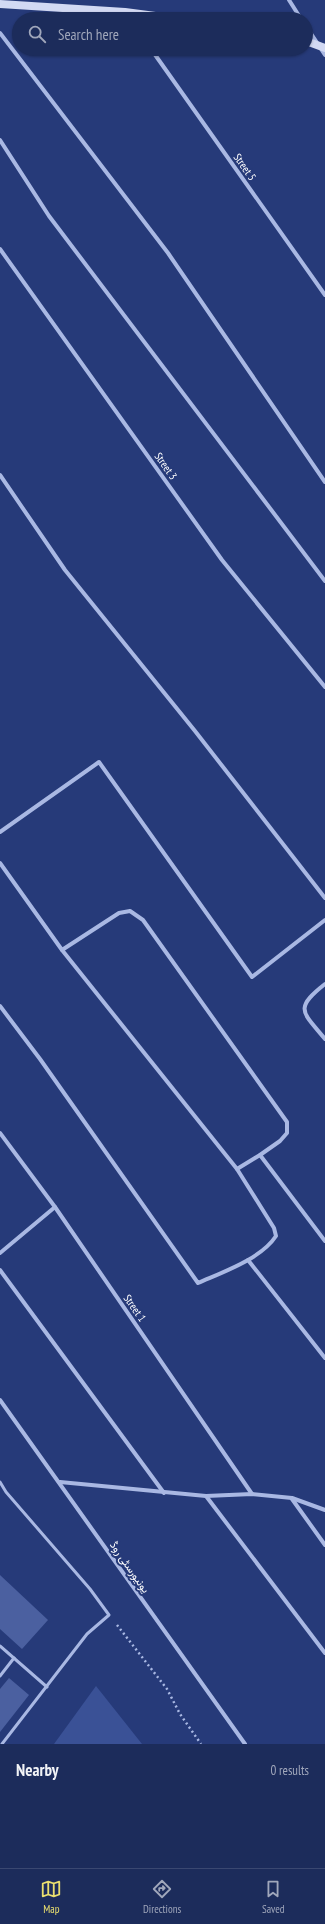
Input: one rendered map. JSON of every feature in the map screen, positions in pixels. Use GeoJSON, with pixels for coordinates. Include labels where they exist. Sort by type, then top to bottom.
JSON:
{"type":"FeatureCollection","features":[{"type":"Feature","properties":{"kind":"street"},"geometry":{"type":"LineString","coordinates":[[289,0],[297,12]]}},
{"type":"Feature","properties":{"kind":"street"},"geometry":{"type":"LineString","coordinates":[[0,4],[85,12]]}},
{"type":"Feature","properties":{"kind":"street"},"geometry":{"type":"LineString","coordinates":[[0,33],[12,49]]}},
{"type":"Feature","properties":{"kind":"street"},"geometry":{"type":"LineString","coordinates":[[313,35],[322,46],[325,55]]}},
{"type":"Feature","properties":{"kind":"street"},"geometry":{"type":"LineString","coordinates":[[18,56],[168,253],[325,482]]}},
{"type":"Feature","properties":{"kind":"street","name":"Street 5"},"geometry":{"type":"LineString","coordinates":[[156,56],[325,295]]}},
{"type":"Feature","properties":{"kind":"street"},"geometry":{"type":"LineString","coordinates":[[0,140],[49,216],[325,580]]}},
{"type":"Feature","properties":{"kind":"street","name":"Street 3"},"geometry":{"type":"LineString","coordinates":[[0,249],[222,560],[325,687]]}},
{"type":"Feature","properties":{"kind":"street"},"geometry":{"type":"LineString","coordinates":[[0,474],[65,570],[195,731],[325,898]]}},
{"type":"Feature","properties":{"kind":"street"},"geometry":{"type":"LineString","coordinates":[[0,832],[99,762],[252,977],[325,920]]}},
{"type":"Feature","properties":{"kind":"street"},"geometry":{"type":"LineString","coordinates":[[0,863],[62,950],[236,1169],[274,1228],[276,1236],[272,1242],[248,1260],[198,1283],[44,1065],[0,1006]]}},
{"type":"Feature","properties":{"kind":"street"},"geometry":{"type":"LineString","coordinates":[[62,950],[119,913],[130,911],[143,920],[287,1122],[287,1133],[280,1141],[236,1169]]}},
{"type":"Feature","properties":{"kind":"street"},"geometry":{"type":"LineString","coordinates":[[325,984],[310,996],[304,1005],[304,1014],[325,1039]]}},
{"type":"Feature","properties":{"kind":"street","name":"Street 1"},"geometry":{"type":"LineString","coordinates":[[0,1134],[55,1207],[252,1494]]}},
{"type":"Feature","properties":{"kind":"street"},"geometry":{"type":"LineString","coordinates":[[260,1155],[325,1241]]}},
{"type":"Feature","properties":{"kind":"street"},"geometry":{"type":"LineString","coordinates":[[0,1253],[55,1207]]}},
{"type":"Feature","properties":{"kind":"street"},"geometry":{"type":"LineString","coordinates":[[248,1260],[325,1358]]}},
{"type":"Feature","properties":{"kind":"street"},"geometry":{"type":"LineString","coordinates":[[0,1270],[164,1493]]}},
{"type":"Feature","properties":{"kind":"street","name":"یونیورسٹی روڈ"},"geometry":{"type":"LineString","coordinates":[[0,1400],[60,1482],[245,1744]]}},
{"type":"Feature","properties":{"kind":"street"},"geometry":{"type":"LineString","coordinates":[[60,1482],[206,1496],[252,1494],[292,1498],[325,1510]]}},
{"type":"Feature","properties":{"kind":"street"},"geometry":{"type":"LineString","coordinates":[[206,1496],[325,1653]]}},
{"type":"Feature","properties":{"kind":"street"},"geometry":{"type":"LineString","coordinates":[[292,1498],[325,1545]]}},
{"type":"Feature","properties":{"kind":"lane"},"geometry":{"type":"LineString","coordinates":[[0,1482],[6,1492],[90,1589],[109,1615],[87,1634],[2,1744]]}},
{"type":"Feature","properties":{"kind":"lane"},"geometry":{"type":"LineString","coordinates":[[0,1646],[47,1687]]}},
{"type":"Feature","properties":{"kind":"lane"},"geometry":{"type":"LineString","coordinates":[[0,1676],[14,1658]]}},
{"type":"Feature","properties":{"kind":"path"},"geometry":{"type":"LineString","coordinates":[[109,1615],[168,1689],[180,1714],[201,1744]]}},
{"type":"Feature","properties":{"kind":"shaded area"},"geometry":{"type":"Polygon","coordinates":[[[96,1686],[142,1744],[54,1744],[96,1686]]]}},
{"type":"Feature","properties":{"kind":"building"},"geometry":{"type":"Polygon","coordinates":[[[0,1575],[48,1620],[22,1649],[0,1629],[0,1575]]]}},
{"type":"Feature","properties":{"kind":"building"},"geometry":{"type":"Polygon","coordinates":[[[9,1678],[29,1695],[0,1732],[0,1689],[9,1678]]]}}]}
